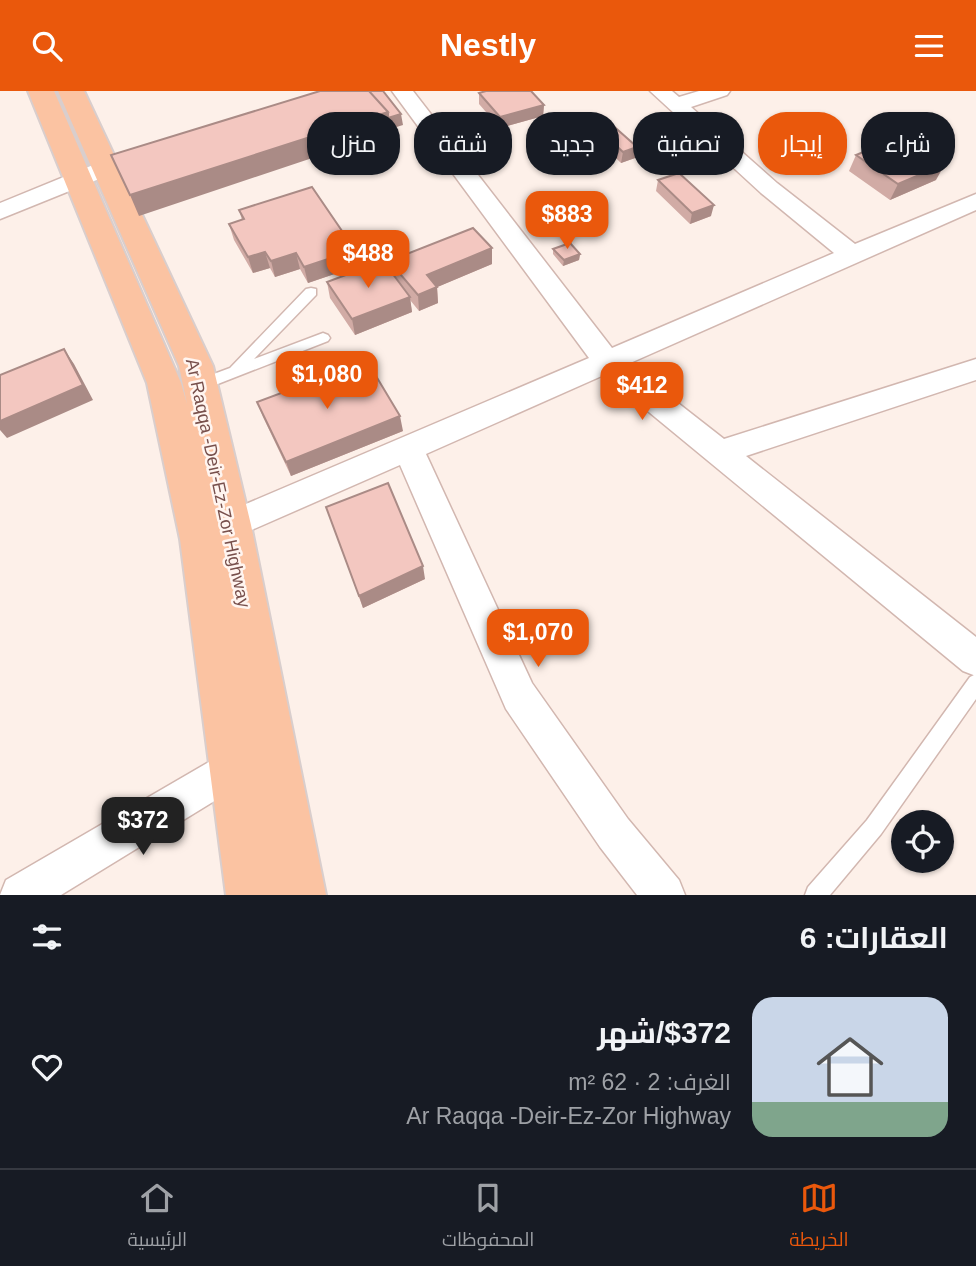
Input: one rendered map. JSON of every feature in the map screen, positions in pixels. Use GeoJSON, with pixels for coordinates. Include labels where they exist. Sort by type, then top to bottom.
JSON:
{"type":"FeatureCollection","features":[{"type":"Feature","properties":{"kind":"main road","name":"Ar Raqqa -Deir-Ez-Zor Highway"},"geometry":{"type":"LineString","coordinates":[[41,91],[92,174],[196,366],[216,379],[231,525],[300,895]]}},
{"type":"Feature","properties":{"kind":"main road","name":"Ar Raqqa -Deir-Ez-Zor Highway"},"geometry":{"type":"LineString","coordinates":[[71,91],[92,174],[164,383],[200,539],[252,895]]}},
{"type":"Feature","properties":{"kind":"street"},"geometry":{"type":"LineString","coordinates":[[402,91],[607,362],[976,659]]}},
{"type":"Feature","properties":{"kind":"street"},"geometry":{"type":"LineString","coordinates":[[668,98],[720,91]]}},
{"type":"Feature","properties":{"kind":"street"},"geometry":{"type":"LineString","coordinates":[[668,98],[769,188],[852,255]]}},
{"type":"Feature","properties":{"kind":"street"},"geometry":{"type":"LineString","coordinates":[[0,212],[92,174],[158,153]]}},
{"type":"Feature","properties":{"kind":"street"},"geometry":{"type":"LineString","coordinates":[[231,525],[976,201]]}},
{"type":"Feature","properties":{"kind":"street"},"geometry":{"type":"LineString","coordinates":[[718,453],[976,369]]}},
{"type":"Feature","properties":{"kind":"street"},"geometry":{"type":"LineString","coordinates":[[408,448],[519,696],[614,833],[664,895]]}},
{"type":"Feature","properties":{"kind":"street"},"geometry":{"type":"LineString","coordinates":[[21,895],[233,767]]}},
{"type":"Feature","properties":{"kind":"lane"},"geometry":{"type":"LineString","coordinates":[[216,379],[311,292]]}},
{"type":"Feature","properties":{"kind":"lane"},"geometry":{"type":"LineString","coordinates":[[216,379],[323,338]]}},
{"type":"Feature","properties":{"kind":"lane"},"geometry":{"type":"LineString","coordinates":[[816,895],[874,827],[976,683]]}},
{"type":"Feature","properties":{"kind":"building"},"geometry":{"type":"Polygon","coordinates":[[[320,91],[369,91],[388,112],[307,112],[307,138],[130,195],[111,155],[320,91]]]}},
{"type":"Feature","properties":{"kind":"building"},"geometry":{"type":"Polygon","coordinates":[[[369,91],[383,91],[399,112],[388,112],[369,91]]]}},
{"type":"Feature","properties":{"kind":"building"},"geometry":{"type":"Polygon","coordinates":[[[531,91],[544,105],[512,114],[496,112],[479,93],[531,91]]]}},
{"type":"Feature","properties":{"kind":"building"},"geometry":{"type":"Polygon","coordinates":[[[619,131],[633,143],[633,148],[623,152],[619,148],[619,131]]]}},
{"type":"Feature","properties":{"kind":"building"},"geometry":{"type":"Polygon","coordinates":[[[681,175],[714,205],[692,213],[658,180],[681,175]]]}},
{"type":"Feature","properties":{"kind":"building"},"geometry":{"type":"Polygon","coordinates":[[[885,175],[919,175],[898,184],[885,175]]]}},
{"type":"Feature","properties":{"kind":"building"},"geometry":{"type":"Polygon","coordinates":[[[312,187],[355,250],[304,267],[296,253],[271,261],[265,252],[248,257],[229,224],[244,219],[239,210],[312,187]]]}},
{"type":"Feature","properties":{"kind":"building"},"geometry":{"type":"Polygon","coordinates":[[[473,228],[492,248],[427,275],[437,287],[418,295],[389,261],[473,228]]]}},
{"type":"Feature","properties":{"kind":"building"},"geometry":{"type":"Polygon","coordinates":[[[570,243],[580,254],[564,260],[553,249],[570,243]]]}},
{"type":"Feature","properties":{"kind":"building"},"geometry":{"type":"Polygon","coordinates":[[[383,261],[410,297],[352,319],[327,282],[383,261]]]}},
{"type":"Feature","properties":{"kind":"building"},"geometry":{"type":"Polygon","coordinates":[[[64,349],[83,385],[0,421],[0,375],[64,349]]]}},
{"type":"Feature","properties":{"kind":"building"},"geometry":{"type":"Polygon","coordinates":[[[367,361],[400,416],[286,462],[257,402],[367,361]]]}},
{"type":"Feature","properties":{"kind":"building"},"geometry":{"type":"Polygon","coordinates":[[[388,483],[423,566],[359,596],[326,507],[388,483]]]}}]}
